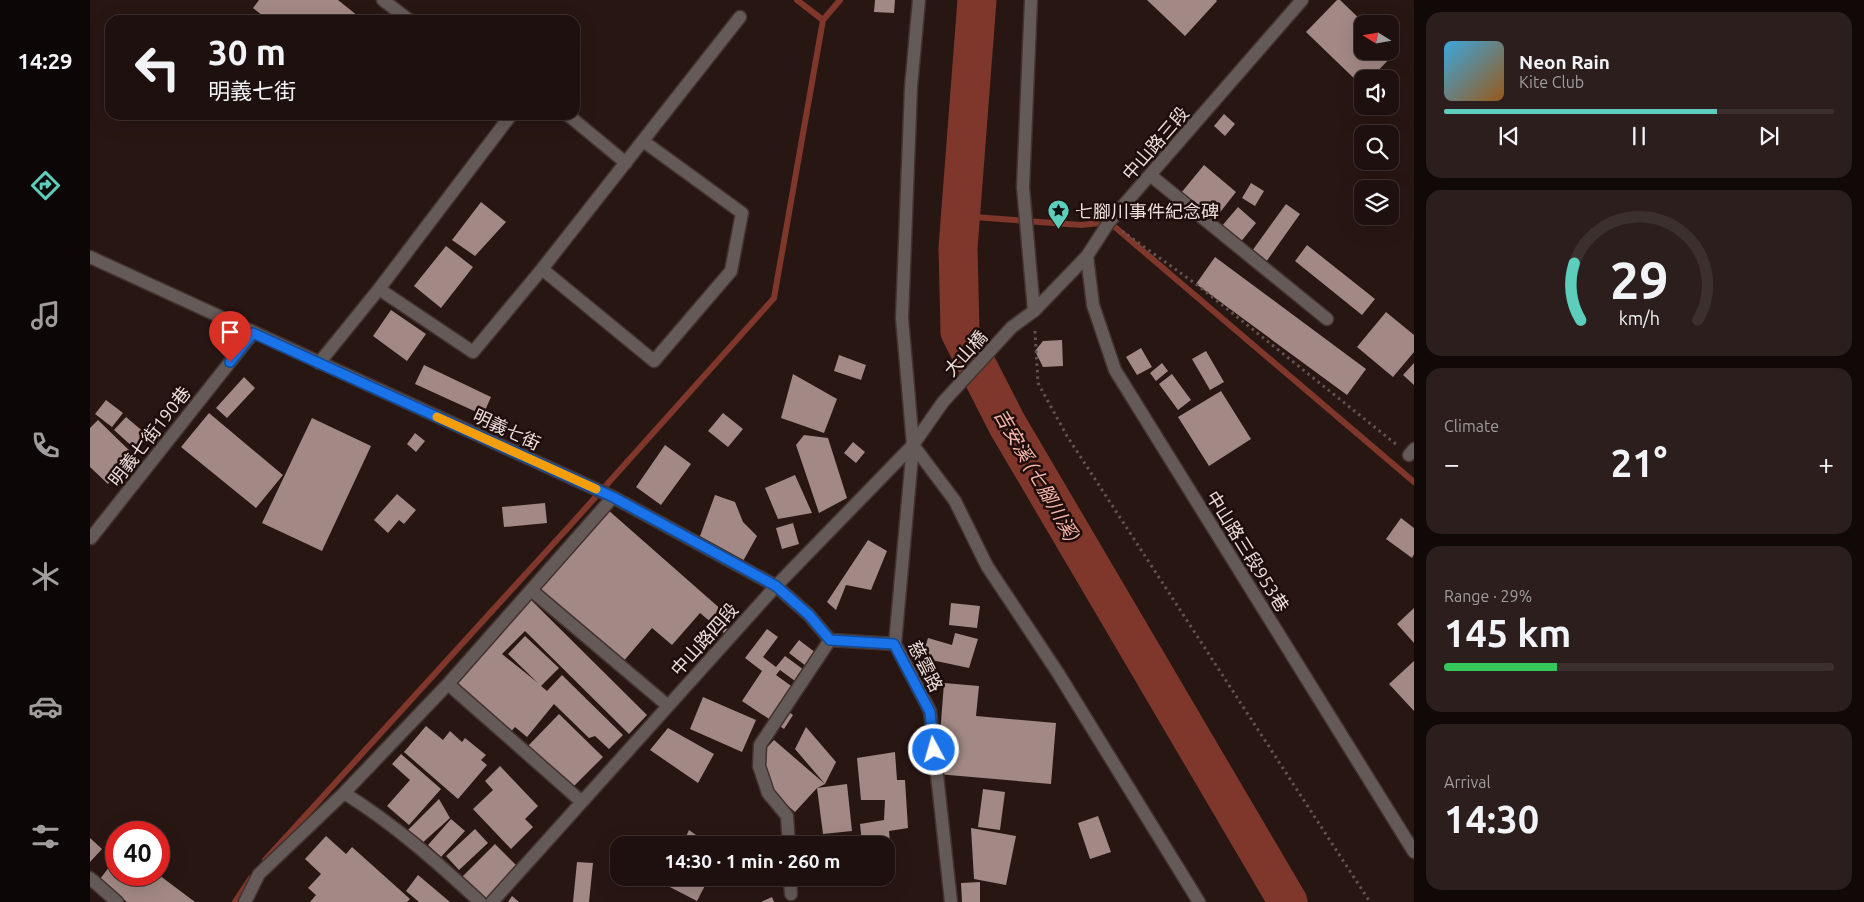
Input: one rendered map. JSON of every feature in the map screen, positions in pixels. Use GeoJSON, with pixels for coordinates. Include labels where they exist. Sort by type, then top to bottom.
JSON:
{"type":"FeatureCollection","features":[{"type":"Feature","properties":{"kind":"street"},"geometry":{"type":"LineString","coordinates":[[383,0],[402,15]]}},
{"type":"Feature","properties":{"kind":"street","name":"慈雲路"},"geometry":{"type":"LineString","coordinates":[[919,0],[911,87],[902,318],[913,445],[894,644],[930,712],[951,902]]}},
{"type":"Feature","properties":{"kind":"street"},"geometry":{"type":"LineString","coordinates":[[1031,0],[1023,187],[1034,311]]}},
{"type":"Feature","properties":{"kind":"street","name":"中山路三段"},"geometry":{"type":"LineString","coordinates":[[1012,327],[1034,311],[1087,256],[1110,222],[1302,0]]}},
{"type":"Feature","properties":{"kind":"street"},"geometry":{"type":"LineString","coordinates":[[378,289],[473,352],[542,269],[740,17]]}},
{"type":"Feature","properties":{"kind":"street"},"geometry":{"type":"LineString","coordinates":[[319,363],[507,120]]}},
{"type":"Feature","properties":{"kind":"street"},"geometry":{"type":"LineString","coordinates":[[574,120],[626,163]]}},
{"type":"Feature","properties":{"kind":"street"},"geometry":{"type":"LineString","coordinates":[[542,269],[654,361],[730,271],[742,213],[643,141]]}},
{"type":"Feature","properties":{"kind":"street"},"geometry":{"type":"LineString","coordinates":[[1150,175],[1327,319]]}},
{"type":"Feature","properties":{"kind":"street","name":"中山路三段953巷"},"geometry":{"type":"LineString","coordinates":[[1087,256],[1093,305],[1115,370],[1414,852]]}},
{"type":"Feature","properties":{"kind":"street","name":"明義七街"},"geometry":{"type":"LineString","coordinates":[[90,257],[612,496],[776,586],[809,615],[830,640]]}},
{"type":"Feature","properties":{"kind":"street","name":"大山橋"},"geometry":{"type":"LineString","coordinates":[[944,402],[1012,327]]}},
{"type":"Feature","properties":{"kind":"street","name":"明義七街190巷"},"geometry":{"type":"LineString","coordinates":[[91,538],[253,333]]}},
{"type":"Feature","properties":{"kind":"street","name":"中山路四段"},"geometry":{"type":"LineString","coordinates":[[492,902],[667,705],[776,586],[913,445],[944,402]]}},
{"type":"Feature","properties":{"kind":"street"},"geometry":{"type":"LineString","coordinates":[[913,445],[954,501],[987,566],[1058,673],[1199,902]]}},
{"type":"Feature","properties":{"kind":"street"},"geometry":{"type":"LineString","coordinates":[[247,901],[259,874],[344,793],[448,684],[612,496]]}},
{"type":"Feature","properties":{"kind":"street"},"geometry":{"type":"LineString","coordinates":[[531,590],[667,705]]}},
{"type":"Feature","properties":{"kind":"street"},"geometry":{"type":"LineString","coordinates":[[788,836],[787,816],[768,793],[759,766],[760,745],[830,640],[894,644]]}},
{"type":"Feature","properties":{"kind":"street"},"geometry":{"type":"LineString","coordinates":[[448,684],[582,802]]}},
{"type":"Feature","properties":{"kind":"street"},"geometry":{"type":"LineString","coordinates":[[344,793],[404,834],[480,902]]}},
{"type":"Feature","properties":{"kind":"street"},"geometry":{"type":"LineString","coordinates":[[90,878],[117,902]]}},
{"type":"Feature","properties":{"kind":"street"},"geometry":{"type":"LineString","coordinates":[[790,886],[791,894]]}},
{"type":"Feature","properties":{"kind":"path"},"geometry":{"type":"LineString","coordinates":[[1110,222],[1196,284],[1411,452]]}},
{"type":"Feature","properties":{"kind":"path"},"geometry":{"type":"LineString","coordinates":[[1034,311],[1038,383],[1067,436],[1370,902]]}},
{"type":"Feature","properties":{"kind":"building"},"geometry":{"type":"Polygon","coordinates":[[[259,0],[338,0],[357,15],[262,15],[253,8],[259,0]]]}},
{"type":"Feature","properties":{"kind":"building"},"geometry":{"type":"Polygon","coordinates":[[[875,0],[895,0],[894,13],[874,12],[875,0]]]}},
{"type":"Feature","properties":{"kind":"building"},"geometry":{"type":"Polygon","coordinates":[[[1147,0],[1216,0],[1217,1],[1185,36],[1147,0]]]}},
{"type":"Feature","properties":{"kind":"building"},"geometry":{"type":"Polygon","coordinates":[[[1337,0],[1340,0],[1356,15],[1354,15],[1354,60],[1388,60],[1379,70],[1354,70],[1354,78],[1306,32],[1337,0]]]}},
{"type":"Feature","properties":{"kind":"building"},"geometry":{"type":"Polygon","coordinates":[[[1224,114],[1235,124],[1225,136],[1214,126],[1224,114]]]}},
{"type":"Feature","properties":{"kind":"building"},"geometry":{"type":"Polygon","coordinates":[[[1204,165],[1236,192],[1214,220],[1181,193],[1204,165]]]}},
{"type":"Feature","properties":{"kind":"building"},"geometry":{"type":"Polygon","coordinates":[[[1251,183],[1264,191],[1255,206],[1242,198],[1251,183]]]}},
{"type":"Feature","properties":{"kind":"building"},"geometry":{"type":"Polygon","coordinates":[[[481,202],[506,222],[475,256],[452,240],[481,202]]]}},
{"type":"Feature","properties":{"kind":"building"},"geometry":{"type":"Polygon","coordinates":[[[1286,204],[1300,214],[1266,262],[1252,251],[1286,204]]]}},
{"type":"Feature","properties":{"kind":"building"},"geometry":{"type":"Polygon","coordinates":[[[1238,207],[1256,223],[1239,244],[1221,227],[1238,207]]]}},
{"type":"Feature","properties":{"kind":"building"},"geometry":{"type":"Polygon","coordinates":[[[1307,245],[1375,299],[1362,315],[1295,261],[1307,245]]]}},
{"type":"Feature","properties":{"kind":"building"},"geometry":{"type":"Polygon","coordinates":[[[446,246],[473,267],[441,308],[414,286],[446,246]]]}},
{"type":"Feature","properties":{"kind":"building"},"geometry":{"type":"Polygon","coordinates":[[[1215,257],[1366,369],[1347,395],[1196,284],[1215,257]]]}},
{"type":"Feature","properties":{"kind":"building"},"geometry":{"type":"Polygon","coordinates":[[[391,310],[426,334],[407,361],[373,336],[391,310]]]}},
{"type":"Feature","properties":{"kind":"building"},"geometry":{"type":"Polygon","coordinates":[[[1386,312],[1414,335],[1414,352],[1393,377],[1357,347],[1386,312]]]}},
{"type":"Feature","properties":{"kind":"building"},"geometry":{"type":"Polygon","coordinates":[[[1062,340],[1063,366],[1043,367],[1035,351],[1043,341],[1062,340]]]}},
{"type":"Feature","properties":{"kind":"building"},"geometry":{"type":"Polygon","coordinates":[[[1141,348],[1152,367],[1137,375],[1126,357],[1141,348]]]}},
{"type":"Feature","properties":{"kind":"building"},"geometry":{"type":"Polygon","coordinates":[[[1206,351],[1224,382],[1210,390],[1192,359],[1206,351]]]}},
{"type":"Feature","properties":{"kind":"building"},"geometry":{"type":"Polygon","coordinates":[[[839,355],[866,365],[861,380],[834,371],[839,355]]]}},
{"type":"Feature","properties":{"kind":"building"},"geometry":{"type":"Polygon","coordinates":[[[1162,363],[1168,371],[1156,381],[1150,373],[1162,363]]]}},
{"type":"Feature","properties":{"kind":"building"},"geometry":{"type":"Polygon","coordinates":[[[1414,363],[1414,385],[1403,375],[1414,363]]]}},
{"type":"Feature","properties":{"kind":"building"},"geometry":{"type":"Polygon","coordinates":[[[424,365],[491,397],[483,415],[415,384],[424,365]]]}},
{"type":"Feature","properties":{"kind":"building"},"geometry":{"type":"Polygon","coordinates":[[[793,374],[837,399],[824,433],[781,418],[793,374]]]}},
{"type":"Feature","properties":{"kind":"building"},"geometry":{"type":"Polygon","coordinates":[[[1172,374],[1191,400],[1178,410],[1159,384],[1172,374]]]}},
{"type":"Feature","properties":{"kind":"building"},"geometry":{"type":"Polygon","coordinates":[[[244,377],[255,388],[227,418],[216,408],[244,377]]]}},
{"type":"Feature","properties":{"kind":"building"},"geometry":{"type":"Polygon","coordinates":[[[1221,391],[1251,439],[1209,466],[1178,417],[1221,391]]]}},
{"type":"Feature","properties":{"kind":"building"},"geometry":{"type":"Polygon","coordinates":[[[106,400],[123,413],[112,427],[95,414],[106,400]]]}},
{"type":"Feature","properties":{"kind":"building"},"geometry":{"type":"Polygon","coordinates":[[[209,413],[283,475],[256,508],[181,447],[209,413]]]}},
{"type":"Feature","properties":{"kind":"building"},"geometry":{"type":"Polygon","coordinates":[[[723,413],[743,429],[728,447],[708,431],[723,413]]]}},
{"type":"Feature","properties":{"kind":"building"},"geometry":{"type":"Polygon","coordinates":[[[126,417],[146,434],[134,448],[114,430],[126,417]]]}},
{"type":"Feature","properties":{"kind":"building"},"geometry":{"type":"Polygon","coordinates":[[[312,418],[371,446],[322,551],[262,523],[312,418]]]}},
{"type":"Feature","properties":{"kind":"building"},"geometry":{"type":"Polygon","coordinates":[[[98,420],[135,456],[108,484],[90,467],[90,428],[98,420]]]}},
{"type":"Feature","properties":{"kind":"building"},"geometry":{"type":"Polygon","coordinates":[[[415,433],[425,441],[416,452],[407,444],[415,433]]]}},
{"type":"Feature","properties":{"kind":"building"},"geometry":{"type":"Polygon","coordinates":[[[804,435],[828,438],[847,498],[819,513],[796,445],[804,435]]]}},
{"type":"Feature","properties":{"kind":"building"},"geometry":{"type":"Polygon","coordinates":[[[853,442],[865,452],[856,463],[844,453],[853,442]]]}},
{"type":"Feature","properties":{"kind":"building"},"geometry":{"type":"Polygon","coordinates":[[[665,445],[691,464],[661,505],[636,487],[665,445]]]}},
{"type":"Feature","properties":{"kind":"building"},"geometry":{"type":"Polygon","coordinates":[[[795,475],[812,513],[778,519],[765,488],[795,475]]]}},
{"type":"Feature","properties":{"kind":"building"},"geometry":{"type":"Polygon","coordinates":[[[397,494],[416,510],[404,524],[399,520],[388,533],[374,520],[397,494]]]}},
{"type":"Feature","properties":{"kind":"building"},"geometry":{"type":"Polygon","coordinates":[[[715,495],[735,502],[743,522],[757,536],[738,570],[715,557],[700,536],[715,495]]]}},
{"type":"Feature","properties":{"kind":"building"},"geometry":{"type":"Polygon","coordinates":[[[545,503],[547,523],[504,527],[502,507],[545,503]]]}},
{"type":"Feature","properties":{"kind":"building"},"geometry":{"type":"Polygon","coordinates":[[[607,509],[732,619],[725,634],[700,613],[672,645],[652,628],[622,663],[538,588],[607,509]]]}},
{"type":"Feature","properties":{"kind":"building"},"geometry":{"type":"Polygon","coordinates":[[[1401,518],[1414,528],[1414,554],[1412,558],[1386,539],[1401,518]]]}},
{"type":"Feature","properties":{"kind":"building"},"geometry":{"type":"Polygon","coordinates":[[[793,523],[799,544],[782,549],[776,528],[793,523]]]}},
{"type":"Feature","properties":{"kind":"building"},"geometry":{"type":"Polygon","coordinates":[[[868,540],[887,551],[871,590],[846,585],[836,610],[827,602],[868,540]]]}},
{"type":"Feature","properties":{"kind":"building"},"geometry":{"type":"Polygon","coordinates":[[[531,600],[647,715],[629,734],[525,631],[502,654],[538,683],[508,654],[525,636],[559,668],[541,686],[547,691],[562,675],[623,735],[609,749],[595,736],[589,738],[554,704],[527,737],[515,727],[508,735],[449,684],[531,600]]]}},
{"type":"Feature","properties":{"kind":"building"},"geometry":{"type":"Polygon","coordinates":[[[951,603],[980,606],[977,628],[949,625],[951,603]]]}},
{"type":"Feature","properties":{"kind":"building"},"geometry":{"type":"Polygon","coordinates":[[[1414,608],[1414,643],[1397,624],[1414,608]]]}},
{"type":"Feature","properties":{"kind":"building"},"geometry":{"type":"Polygon","coordinates":[[[767,629],[778,637],[763,657],[776,667],[785,656],[804,670],[795,681],[780,670],[776,675],[794,688],[781,706],[793,715],[784,729],[742,701],[762,671],[745,658],[767,629]]]}},
{"type":"Feature","properties":{"kind":"building"},"geometry":{"type":"Polygon","coordinates":[[[955,633],[978,639],[969,668],[922,658],[928,638],[952,645],[955,633]]]}},
{"type":"Feature","properties":{"kind":"building"},"geometry":{"type":"Polygon","coordinates":[[[799,640],[816,653],[806,666],[789,653],[799,640]]]}},
{"type":"Feature","properties":{"kind":"building"},"geometry":{"type":"Polygon","coordinates":[[[1414,661],[1414,711],[1389,684],[1414,661]]]}},
{"type":"Feature","properties":{"kind":"building"},"geometry":{"type":"Polygon","coordinates":[[[944,683],[979,686],[976,716],[1056,723],[1051,784],[937,774],[944,683]]]}},
{"type":"Feature","properties":{"kind":"building"},"geometry":{"type":"Polygon","coordinates":[[[703,697],[756,720],[742,752],[690,729],[703,697]]]}},
{"type":"Feature","properties":{"kind":"building"},"geometry":{"type":"Polygon","coordinates":[[[559,714],[603,757],[571,789],[528,746],[559,714]]]}},
{"type":"Feature","properties":{"kind":"building"},"geometry":{"type":"Polygon","coordinates":[[[426,726],[443,740],[450,731],[462,742],[465,738],[486,755],[481,760],[487,765],[458,799],[404,752],[426,726]]]}},
{"type":"Feature","properties":{"kind":"building"},"geometry":{"type":"Polygon","coordinates":[[[806,727],[836,762],[825,784],[795,749],[806,727]]]}},
{"type":"Feature","properties":{"kind":"building"},"geometry":{"type":"Polygon","coordinates":[[[668,728],[714,754],[698,783],[650,750],[668,728]]]}},
{"type":"Feature","properties":{"kind":"building"},"geometry":{"type":"Polygon","coordinates":[[[774,740],[825,784],[817,788],[795,812],[775,795],[760,755],[774,740]]]}},
{"type":"Feature","properties":{"kind":"building"},"geometry":{"type":"Polygon","coordinates":[[[895,752],[897,780],[905,780],[908,828],[889,831],[889,836],[861,836],[860,824],[884,820],[885,800],[861,800],[857,758],[895,752]]]}},
{"type":"Feature","properties":{"kind":"building"},"geometry":{"type":"Polygon","coordinates":[[[401,754],[441,789],[409,825],[387,806],[410,780],[392,764],[401,754]]]}},
{"type":"Feature","properties":{"kind":"building"},"geometry":{"type":"Polygon","coordinates":[[[500,766],[538,806],[525,819],[533,827],[511,849],[473,809],[493,790],[485,781],[500,766]]]}},
{"type":"Feature","properties":{"kind":"building"},"geometry":{"type":"Polygon","coordinates":[[[847,784],[852,831],[823,834],[817,788],[847,784]]]}},
{"type":"Feature","properties":{"kind":"building"},"geometry":{"type":"Polygon","coordinates":[[[983,789],[1005,792],[1000,830],[978,827],[983,789]]]}},
{"type":"Feature","properties":{"kind":"building"},"geometry":{"type":"Polygon","coordinates":[[[439,799],[450,818],[420,845],[407,831],[439,799]]]}},
{"type":"Feature","properties":{"kind":"building"},"geometry":{"type":"Polygon","coordinates":[[[1098,816],[1111,852],[1090,859],[1078,823],[1098,816]]]}},
{"type":"Feature","properties":{"kind":"building"},"geometry":{"type":"Polygon","coordinates":[[[451,819],[465,831],[441,857],[428,845],[451,819]]]}},
{"type":"Feature","properties":{"kind":"building"},"geometry":{"type":"Polygon","coordinates":[[[971,828],[1016,836],[1006,885],[974,879],[971,828]]]}},
{"type":"Feature","properties":{"kind":"building"},"geometry":{"type":"Polygon","coordinates":[[[475,829],[488,843],[459,870],[446,856],[475,829]]]}},
{"type":"Feature","properties":{"kind":"building"},"geometry":{"type":"Polygon","coordinates":[[[689,830],[697,836],[686,836],[689,830]]]}},
{"type":"Feature","properties":{"kind":"building"},"geometry":{"type":"Polygon","coordinates":[[[326,836],[346,854],[352,847],[410,899],[407,902],[310,902],[316,895],[308,888],[321,874],[305,859],[326,836]]]}},
{"type":"Feature","properties":{"kind":"building"},"geometry":{"type":"Polygon","coordinates":[[[90,838],[102,849],[90,862],[90,838]]]}},
{"type":"Feature","properties":{"kind":"building"},"geometry":{"type":"Polygon","coordinates":[[[495,844],[519,868],[485,902],[461,878],[495,844]]]}},
{"type":"Feature","properties":{"kind":"building"},"geometry":{"type":"Polygon","coordinates":[[[577,862],[593,863],[589,902],[573,902],[577,862]]]}},
{"type":"Feature","properties":{"kind":"building"},"geometry":{"type":"Polygon","coordinates":[[[105,872],[105,883],[100,879],[105,872]]]}},
{"type":"Feature","properties":{"kind":"building"},"geometry":{"type":"Polygon","coordinates":[[[418,875],[450,902],[419,902],[406,891],[418,875]]]}},
{"type":"Feature","properties":{"kind":"building"},"geometry":{"type":"Polygon","coordinates":[[[980,882],[980,902],[962,902],[961,883],[980,882]]]}},
{"type":"Feature","properties":{"kind":"building"},"geometry":{"type":"Polygon","coordinates":[[[170,883],[195,902],[127,902],[108,886],[170,886],[170,883]]]}},
{"type":"Feature","properties":{"kind":"building"},"geometry":{"type":"Polygon","coordinates":[[[668,886],[705,886],[697,901],[668,886]]]}},
{"type":"Feature","properties":{"kind":"building"},"geometry":{"type":"Polygon","coordinates":[[[512,896],[519,902],[508,902],[512,896]]]}},
{"type":"Feature","properties":{"kind":"building"},"geometry":{"type":"Polygon","coordinates":[[[772,897],[774,902],[761,902],[772,897]]]}},
{"type":"Feature","properties":{"kind":"waterway"},"geometry":{"type":"LineString","coordinates":[[797,0],[823,20]]}},
{"type":"Feature","properties":{"kind":"waterway"},"geometry":{"type":"LineString","coordinates":[[265,860],[575,520],[774,298],[823,20],[840,0]]}},
{"type":"Feature","properties":{"kind":"waterway","name":"吉安溪 (七腳川溪)"},"geometry":{"type":"LineString","coordinates":[[977,0],[958,248],[960,332],[1007,424],[1288,902]]}},
{"type":"Feature","properties":{"kind":"waterway"},"geometry":{"type":"LineString","coordinates":[[960,216],[1081,225],[1109,222],[1414,482]]}},
{"type":"Feature","properties":{"kind":"waterway"},"geometry":{"type":"LineString","coordinates":[[235,902],[251,878]]}},
{"type":"Feature","properties":{"kind":"slow traffic"},"geometry":{"type":"LineString","coordinates":[[437,417],[596,489]]}},
{"type":"Feature","properties":{"kind":"place","name":"七腳川事件紀念碑"},"geometry":{"type":"Point","coordinates":[1059,230]}},
{"type":"Feature","properties":{"kind":"route"},"geometry":{"type":"LineString","coordinates":[[230,362],[253,333],[613,497],[776,586],[809,615],[830,640],[894,644],[930,712],[934,750]]}}]}
